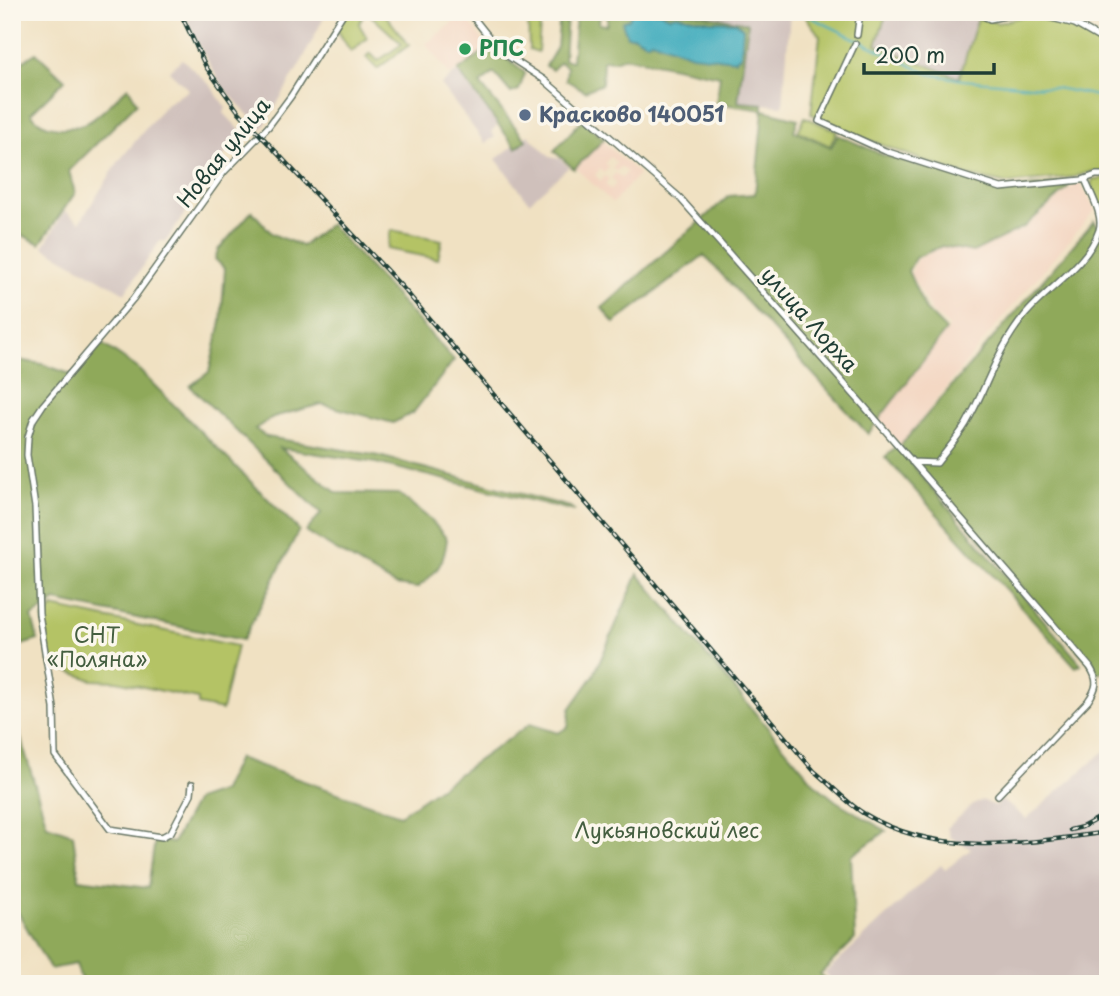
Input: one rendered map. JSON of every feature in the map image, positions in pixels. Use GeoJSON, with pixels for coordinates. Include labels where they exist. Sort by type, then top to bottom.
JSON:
{"type":"FeatureCollection","features":[{"type":"Feature","properties":{"kind":"street","name":"Новая улица"},"geometry":{"type":"LineString","coordinates":[[192,784],[191,794],[172,832],[162,837],[110,829],[55,755],[54,712],[38,614],[35,507],[27,455],[28,438],[33,420],[43,405],[124,309],[225,172],[269,125],[344,12]]}},
{"type":"Feature","properties":{"kind":"street","name":"улица Лорха"},"geometry":{"type":"LineString","coordinates":[[469,12],[500,51],[543,79],[679,197],[1090,667],[1096,678],[1097,689],[998,795]]}},
{"type":"Feature","properties":{"kind":"street"},"geometry":{"type":"LineString","coordinates":[[857,35],[860,12]]}},
{"type":"Feature","properties":{"kind":"street"},"geometry":{"type":"LineString","coordinates":[[974,12],[990,19],[1027,12],[1075,24],[1108,43]]}},
{"type":"Feature","properties":{"kind":"street"},"geometry":{"type":"LineString","coordinates":[[855,44],[819,121],[885,151],[1001,188],[1108,175]]}},
{"type":"Feature","properties":{"kind":"street"},"geometry":{"type":"LineString","coordinates":[[912,462],[937,463],[966,424],[1003,345],[1026,314],[1095,240],[1100,218],[1085,179]]}},
{"type":"Feature","properties":{"kind":"street"},"geometry":{"type":"LineString","coordinates":[[1100,226],[1108,228]]}},
{"type":"Feature","properties":{"kind":"shaded area"},"geometry":{"type":"Polygon","coordinates":[[[184,12],[326,13],[262,130],[222,86],[196,40],[184,12]]]}},
{"type":"Feature","properties":{"kind":"shaded area"},"geometry":{"type":"Polygon","coordinates":[[[687,12],[790,12],[783,106],[738,102],[748,23],[687,12]]]}},
{"type":"Feature","properties":{"kind":"shaded area"},"geometry":{"type":"Polygon","coordinates":[[[887,12],[962,12],[978,18],[959,78],[876,45],[887,12]]]}},
{"type":"Feature","properties":{"kind":"shaded area"},"geometry":{"type":"Polygon","coordinates":[[[463,14],[488,47],[450,75],[426,44],[463,14]]]}},
{"type":"Feature","properties":{"kind":"shaded area"},"geometry":{"type":"Polygon","coordinates":[[[182,59],[211,86],[226,108],[224,113],[241,131],[166,241],[160,241],[125,293],[43,247],[65,211],[80,222],[119,161],[166,104],[189,90],[169,71],[182,59]]]}},
{"type":"Feature","properties":{"kind":"shaded area"},"geometry":{"type":"Polygon","coordinates":[[[457,72],[497,125],[491,132],[495,137],[485,143],[441,85],[457,72]]]}},
{"type":"Feature","properties":{"kind":"shaded area"},"geometry":{"type":"Polygon","coordinates":[[[581,122],[639,174],[613,203],[556,150],[581,122]],[[610,157],[605,163],[609,167],[604,173],[600,169],[595,175],[601,181],[605,176],[609,179],[605,184],[611,190],[616,183],[611,178],[616,173],[622,178],[627,172],[621,167],[616,171],[612,168],[617,163],[610,157]]]}},
{"type":"Feature","properties":{"kind":"shaded area"},"geometry":{"type":"Polygon","coordinates":[[[528,135],[550,157],[560,159],[569,167],[529,202],[496,159],[528,135]]]}},
{"type":"Feature","properties":{"kind":"shaded area"},"geometry":{"type":"Polygon","coordinates":[[[1079,181],[1095,210],[988,335],[900,446],[879,419],[950,327],[931,311],[911,274],[916,260],[942,247],[973,253],[1024,229],[1079,181]]]}},
{"type":"Feature","properties":{"kind":"shaded area"},"geometry":{"type":"Polygon","coordinates":[[[1108,748],[1108,981],[1104,984],[836,984],[825,973],[941,865],[945,870],[971,849],[950,837],[947,828],[971,806],[982,800],[995,806],[1001,799],[1026,819],[1108,748]]]}},
{"type":"Feature","properties":{"kind":"green space"},"geometry":{"type":"Polygon","coordinates":[[[347,12],[365,12],[359,24],[367,38],[351,52],[336,28],[347,12]]]}},
{"type":"Feature","properties":{"kind":"green space"},"geometry":{"type":"Polygon","coordinates":[[[367,12],[383,12],[409,45],[377,69],[366,57],[370,53],[378,61],[402,44],[367,12]]]}},
{"type":"Feature","properties":{"kind":"green space"},"geometry":{"type":"Polygon","coordinates":[[[528,12],[541,12],[538,52],[529,49],[528,12]]]}},
{"type":"Feature","properties":{"kind":"green space"},"geometry":{"type":"Polygon","coordinates":[[[560,12],[600,12],[599,24],[607,25],[608,12],[632,12],[632,29],[642,41],[735,22],[676,15],[669,17],[659,12],[687,12],[748,23],[738,102],[763,104],[763,110],[716,103],[720,76],[625,57],[614,61],[603,60],[602,84],[585,91],[566,80],[567,67],[560,62],[552,70],[546,66],[557,47],[560,12]],[[567,15],[564,60],[572,61],[576,15],[567,15]]]}},
{"type":"Feature","properties":{"kind":"green space"},"geometry":{"type":"Polygon","coordinates":[[[802,12],[887,12],[876,45],[959,78],[978,18],[998,23],[1028,15],[1079,31],[1108,47],[1108,173],[1093,171],[1074,177],[1007,184],[966,175],[927,162],[858,136],[811,114],[820,36],[802,12]]]}},
{"type":"Feature","properties":{"kind":"green space"},"geometry":{"type":"Polygon","coordinates":[[[490,47],[499,59],[504,57],[525,73],[519,90],[511,93],[494,73],[480,84],[526,140],[516,148],[458,71],[490,47]]]}},
{"type":"Feature","properties":{"kind":"green space"},"geometry":{"type":"Polygon","coordinates":[[[36,53],[65,80],[31,113],[41,123],[64,128],[79,126],[91,121],[128,87],[137,103],[69,171],[75,193],[40,244],[12,230],[12,58],[18,64],[36,53]]]}},
{"type":"Feature","properties":{"kind":"green space"},"geometry":{"type":"Polygon","coordinates":[[[763,110],[798,119],[794,131],[831,147],[838,135],[883,155],[1002,190],[1067,182],[1068,188],[1024,227],[973,252],[942,246],[915,258],[908,271],[925,309],[946,330],[868,434],[704,255],[614,323],[602,308],[729,196],[755,194],[763,110]]]}},
{"type":"Feature","properties":{"kind":"green space"},"geometry":{"type":"Polygon","coordinates":[[[805,117],[837,131],[830,146],[798,131],[805,117]]]}},
{"type":"Feature","properties":{"kind":"green space"},"geometry":{"type":"Polygon","coordinates":[[[582,120],[604,139],[574,169],[554,151],[582,120]]]}},
{"type":"Feature","properties":{"kind":"green space"},"geometry":{"type":"Polygon","coordinates":[[[1108,178],[1108,225],[1091,184],[1093,179],[1108,178]]]}},
{"type":"Feature","properties":{"kind":"green space"},"geometry":{"type":"Polygon","coordinates":[[[252,211],[272,234],[302,246],[330,224],[454,360],[413,413],[393,423],[322,404],[273,417],[255,429],[267,437],[379,456],[570,507],[575,511],[376,463],[280,448],[337,493],[399,494],[431,520],[447,539],[438,567],[417,588],[395,585],[306,532],[321,513],[190,386],[209,372],[221,322],[225,269],[215,259],[218,250],[252,211]]]}},
{"type":"Feature","properties":{"kind":"green space"},"geometry":{"type":"Polygon","coordinates":[[[1094,221],[1103,232],[1108,233],[1108,667],[1098,674],[900,446],[1094,221]]]}},
{"type":"Feature","properties":{"kind":"green space"},"geometry":{"type":"Polygon","coordinates":[[[391,230],[442,240],[438,259],[387,249],[391,230]]]}},
{"type":"Feature","properties":{"kind":"green space"},"geometry":{"type":"Polygon","coordinates":[[[102,344],[136,367],[299,530],[243,640],[56,601],[32,617],[38,640],[12,648],[12,359],[42,364],[73,375],[102,344]]]}},
{"type":"Feature","properties":{"kind":"green space"},"geometry":{"type":"Polygon","coordinates":[[[897,447],[1081,664],[1076,667],[885,457],[897,447]]]}},
{"type":"Feature","properties":{"kind":"green space","name":"Лукьяновский лес"},"geometry":{"type":"Polygon","coordinates":[[[638,574],[816,785],[836,801],[886,831],[851,856],[855,939],[820,974],[829,984],[661,984],[648,972],[637,984],[85,984],[76,964],[50,969],[12,902],[12,709],[47,825],[73,834],[79,879],[148,888],[155,840],[173,843],[196,800],[223,791],[238,758],[400,815],[530,724],[558,733],[568,727],[570,709],[594,675],[638,574]]]}},
{"type":"Feature","properties":{"kind":"green space","name":"СНТ «Поляна»"},"geometry":{"type":"Polygon","coordinates":[[[53,607],[237,646],[222,710],[198,705],[198,699],[117,681],[92,680],[50,664],[43,619],[53,607]]]}},
{"type":"Feature","properties":{"kind":"water"},"geometry":{"type":"Polygon","coordinates":[[[632,12],[659,12],[669,17],[676,15],[735,22],[743,28],[741,55],[735,60],[692,55],[651,40],[647,43],[634,36],[627,36],[622,22],[629,19],[632,12]]]}},
{"type":"Feature","properties":{"kind":"waterway"},"geometry":{"type":"LineString","coordinates":[[800,12],[929,74],[963,80],[1056,88],[1108,98]]}},
{"type":"Feature","properties":{"kind":"railway"},"geometry":{"type":"LineString","coordinates":[[180,12],[206,67],[238,111],[403,288],[814,771],[844,798],[863,813],[892,827],[921,837],[952,842],[1014,843],[1108,832]]}},
{"type":"Feature","properties":{"kind":"railway"},"geometry":{"type":"LineString","coordinates":[[1070,830],[1082,827],[1108,813]]}},
{"type":"Feature","properties":{"kind":"place","name":"РПС"},"geometry":{"type":"Point","coordinates":[465,49]}},
{"type":"Feature","properties":{"kind":"place","name":"Красково 140051"},"geometry":{"type":"Point","coordinates":[525,115]}}]}
